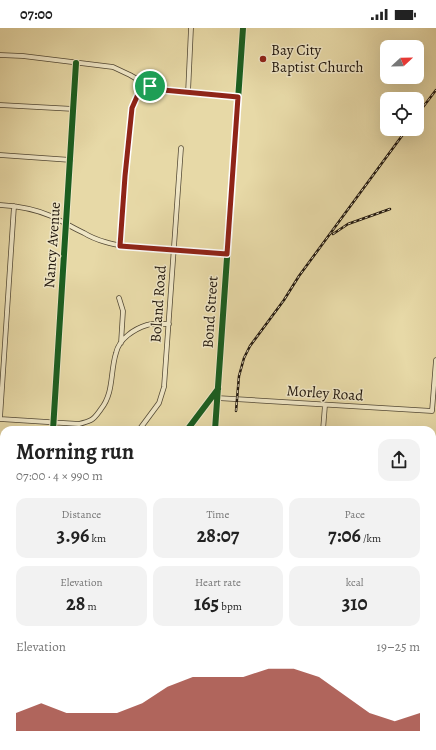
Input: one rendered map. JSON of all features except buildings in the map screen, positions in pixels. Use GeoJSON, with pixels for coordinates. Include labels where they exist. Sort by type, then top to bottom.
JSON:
{"type":"FeatureCollection","features":[{"type":"Feature","properties":{"kind":"street"},"geometry":{"type":"LineString","coordinates":[[188,93],[191,28]]}},
{"type":"Feature","properties":{"kind":"street","name":"Bond Street"},"geometry":{"type":"LineString","coordinates":[[215,426],[243,28]]}},
{"type":"Feature","properties":{"kind":"street"},"geometry":{"type":"LineString","coordinates":[[0,55],[76,62],[113,68],[130,74],[143,83],[163,90],[238,97]]}},
{"type":"Feature","properties":{"kind":"street","name":"Nancy Avenue"},"geometry":{"type":"LineString","coordinates":[[54,426],[76,62]]}},
{"type":"Feature","properties":{"kind":"street"},"geometry":{"type":"LineString","coordinates":[[120,246],[132,108],[143,83]]}},
{"type":"Feature","properties":{"kind":"street"},"geometry":{"type":"LineString","coordinates":[[0,105],[74,109]]}},
{"type":"Feature","properties":{"kind":"street","name":"Boland Road"},"geometry":{"type":"LineString","coordinates":[[142,426],[159,403],[164,386],[180,148]]}},
{"type":"Feature","properties":{"kind":"street"},"geometry":{"type":"LineString","coordinates":[[0,155],[71,160]]}},
{"type":"Feature","properties":{"kind":"street"},"geometry":{"type":"LineString","coordinates":[[0,205],[14,206],[42,212],[59,219],[93,238],[120,246],[227,254]]}},
{"type":"Feature","properties":{"kind":"street"},"geometry":{"type":"LineString","coordinates":[[14,206],[0,418],[79,424],[90,421],[98,414],[109,397],[116,352],[120,343],[123,311],[119,298]]}},
{"type":"Feature","properties":{"kind":"street"},"geometry":{"type":"LineString","coordinates":[[120,343],[136,330],[147,325],[168,324]]}},
{"type":"Feature","properties":{"kind":"street","name":"Morley Road"},"geometry":{"type":"LineString","coordinates":[[217,398],[432,411],[436,360]]}},
{"type":"Feature","properties":{"kind":"street"},"geometry":{"type":"LineString","coordinates":[[323,426],[325,405]]}},
{"type":"Feature","properties":{"kind":"railway"},"geometry":{"type":"LineString","coordinates":[[424,106],[436,90]]}},
{"type":"Feature","properties":{"kind":"railway"},"geometry":{"type":"LineString","coordinates":[[236,411],[239,376],[244,358],[250,346],[284,300],[299,276],[402,136]]}},
{"type":"Feature","properties":{"kind":"railway"},"geometry":{"type":"LineString","coordinates":[[333,234],[348,224],[390,209]]}},
{"type":"Feature","properties":{"kind":"cycle path"},"geometry":{"type":"LineString","coordinates":[[215,426],[243,28]]}},
{"type":"Feature","properties":{"kind":"cycle path"},"geometry":{"type":"LineString","coordinates":[[53,426],[76,63]]}},
{"type":"Feature","properties":{"kind":"cycle path"},"geometry":{"type":"LineString","coordinates":[[190,426],[218,389]]}},
{"type":"Feature","properties":{"kind":"place","name":"Bay City Baptist Church"},"geometry":{"type":"Point","coordinates":[263,59]}},
{"type":"Feature","properties":{"kind":"route"},"geometry":{"type":"LineString","coordinates":[[143,83],[150,86],[170,91],[238,97],[227,254],[120,246],[132,108],[143,83]]}}]}
